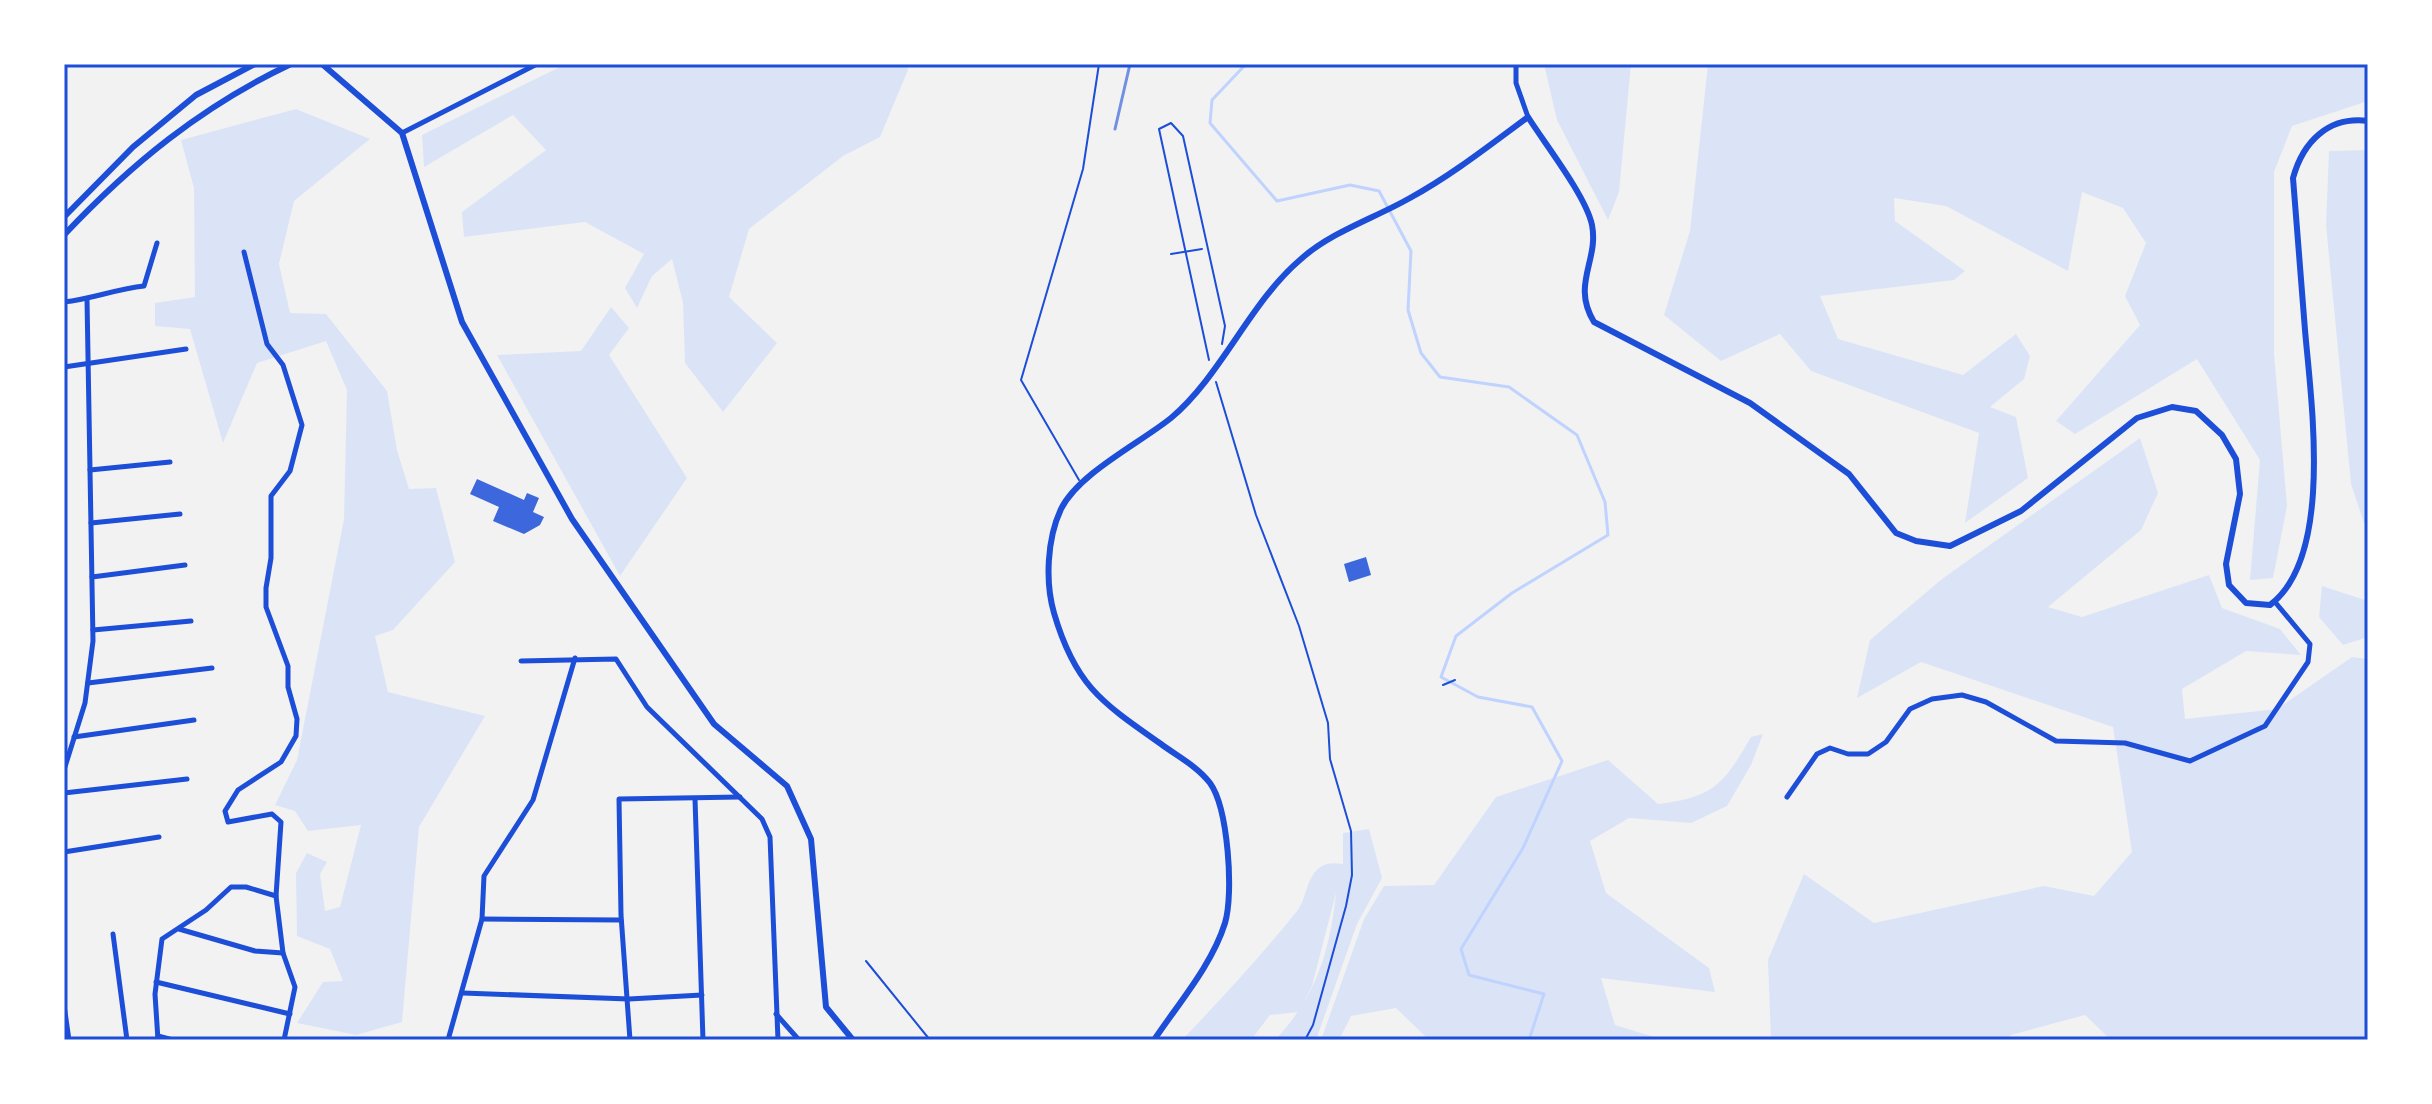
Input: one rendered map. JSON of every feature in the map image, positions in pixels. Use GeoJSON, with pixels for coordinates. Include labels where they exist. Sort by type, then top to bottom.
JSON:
{"type":"FeatureCollection","features":[{"type":"Feature","properties":{"kind":"street"},"geometry":{"type":"LineString","coordinates":[[64,217],[133,147],[196,95],[255,64]]}},
{"type":"Feature","properties":{"kind":"street"},"geometry":{"type":"LineString","coordinates":[[64,235],[137,162],[200,113],[291,64]]}},
{"type":"Feature","properties":{"kind":"street"},"geometry":{"type":"LineString","coordinates":[[322,64],[402,133],[462,322],[572,519],[714,724],[787,786],[811,839],[826,1007],[853,1040]]}},
{"type":"Feature","properties":{"kind":"street"},"geometry":{"type":"LineString","coordinates":[[402,133],[537,64]]}},
{"type":"Feature","properties":{"kind":"street"},"geometry":{"type":"LineString","coordinates":[[1516,64],[1516,83],[1528,117],[1586,209],[1593,227],[1583,287],[1585,306],[1594,322],[1750,403],[1849,474],[1896,533],[1916,541],[1950,546],[2021,511],[2137,418],[2172,407],[2196,411],[2222,435],[2236,459],[2240,494],[2226,564],[2229,585],[2246,603],[2270,605],[2296,570],[2311,519],[2315,457],[2293,178],[2299,156],[2318,132],[2351,119],[2368,121]]}},
{"type":"Feature","properties":{"kind":"street"},"geometry":{"type":"LineString","coordinates":[[1154,1040],[1215,946],[1226,921],[1224,822],[1219,801],[1198,770],[1095,694],[1065,652],[1049,596],[1050,560],[1056,523],[1063,505],[1082,485],[1171,417],[1196,391],[1234,338],[1299,260],[1320,245],[1441,181],[1528,117]]}},
{"type":"Feature","properties":{"kind":"street"},"geometry":{"type":"LineString","coordinates":[[84,197],[93,204]]}},
{"type":"Feature","properties":{"kind":"street"},"geometry":{"type":"LineString","coordinates":[[64,302],[144,286],[157,243]]}},
{"type":"Feature","properties":{"kind":"street"},"geometry":{"type":"LineString","coordinates":[[244,252],[267,344],[283,365],[302,425],[290,471],[271,496],[271,558],[266,588],[266,607],[288,666],[288,687],[297,719],[296,736],[281,762],[238,790],[225,811],[228,822],[272,814],[281,822],[276,896],[283,953],[295,987],[284,1040]]}},
{"type":"Feature","properties":{"kind":"street"},"geometry":{"type":"LineString","coordinates":[[64,770],[88,683],[93,630],[87,299]]}},
{"type":"Feature","properties":{"kind":"street"},"geometry":{"type":"LineString","coordinates":[[64,367],[186,349]]}},
{"type":"Feature","properties":{"kind":"street"},"geometry":{"type":"LineString","coordinates":[[90,470],[170,462]]}},
{"type":"Feature","properties":{"kind":"street"},"geometry":{"type":"LineString","coordinates":[[91,523],[180,514]]}},
{"type":"Feature","properties":{"kind":"street"},"geometry":{"type":"LineString","coordinates":[[92,577],[185,565]]}},
{"type":"Feature","properties":{"kind":"street"},"geometry":{"type":"LineString","coordinates":[[1787,797],[1817,754],[1830,748],[1848,754],[1868,754],[1886,742],[1910,709],[1932,699],[1962,695],[1986,702],[2056,741],[2125,743],[2190,761],[2265,726],[2308,662],[2310,644],[2275,602]]}},
{"type":"Feature","properties":{"kind":"street"},"geometry":{"type":"LineString","coordinates":[[93,630],[191,621]]}},
{"type":"Feature","properties":{"kind":"street"},"geometry":{"type":"LineString","coordinates":[[448,1040],[482,919],[484,876],[533,800],[575,658]]}},
{"type":"Feature","properties":{"kind":"street"},"geometry":{"type":"LineString","coordinates":[[521,661],[616,659],[647,707],[762,819],[770,837],[778,1040]]}},
{"type":"Feature","properties":{"kind":"street"},"geometry":{"type":"LineString","coordinates":[[88,683],[212,668]]}},
{"type":"Feature","properties":{"kind":"street"},"geometry":{"type":"LineString","coordinates":[[74,737],[194,720]]}},
{"type":"Feature","properties":{"kind":"street"},"geometry":{"type":"LineString","coordinates":[[64,793],[187,779]]}},
{"type":"Feature","properties":{"kind":"street"},"geometry":{"type":"LineString","coordinates":[[630,1040],[621,920],[619,799],[740,797]]}},
{"type":"Feature","properties":{"kind":"street"},"geometry":{"type":"LineString","coordinates":[[695,799],[703,1040]]}},
{"type":"Feature","properties":{"kind":"street"},"geometry":{"type":"LineString","coordinates":[[64,852],[159,837]]}},
{"type":"Feature","properties":{"kind":"street"},"geometry":{"type":"LineString","coordinates":[[173,1040],[158,1038],[156,982],[162,939],[231,887],[246,887],[276,896]]}},
{"type":"Feature","properties":{"kind":"street"},"geometry":{"type":"LineString","coordinates":[[482,919],[621,920]]}},
{"type":"Feature","properties":{"kind":"street"},"geometry":{"type":"LineString","coordinates":[[179,929],[255,951],[283,953]]}},
{"type":"Feature","properties":{"kind":"street"},"geometry":{"type":"LineString","coordinates":[[113,934],[127,1040]]}},
{"type":"Feature","properties":{"kind":"street"},"geometry":{"type":"LineString","coordinates":[[156,982],[290,1014]]}},
{"type":"Feature","properties":{"kind":"street"},"geometry":{"type":"LineString","coordinates":[[463,993],[629,999],[702,995]]}},
{"type":"Feature","properties":{"kind":"street"},"geometry":{"type":"LineString","coordinates":[[64,1005],[69,1040]]}},
{"type":"Feature","properties":{"kind":"street"},"geometry":{"type":"LineString","coordinates":[[776,1014],[799,1040]]}},
{"type":"Feature","properties":{"kind":"lane"},"geometry":{"type":"LineString","coordinates":[[1082,485],[1021,380],[1083,169],[1099,64]]}},
{"type":"Feature","properties":{"kind":"lane"},"geometry":{"type":"LineString","coordinates":[[866,961],[930,1040]]}},
{"type":"Feature","properties":{"kind":"path"},"geometry":{"type":"LineString","coordinates":[[1212,368],[1159,129],[1171,123],[1183,136],[1225,326],[1221,338],[1224,356]]}},
{"type":"Feature","properties":{"kind":"path"},"geometry":{"type":"LineString","coordinates":[[1171,254],[1202,249]]}},
{"type":"Feature","properties":{"kind":"path"},"geometry":{"type":"LineString","coordinates":[[1216,383],[1256,515],[1299,626],[1328,723],[1330,759],[1351,831],[1352,875],[1346,906],[1313,1025],[1305,1040]]}},
{"type":"Feature","properties":{"kind":"path"},"geometry":{"type":"LineString","coordinates":[[1443,685],[1455,680]]}},
{"type":"Feature","properties":{"kind":"shaded area"},"geometry":{"type":"Polygon","coordinates":[[[566,64],[907,64],[908,70],[880,137],[843,156],[749,229],[729,297],[777,343],[723,412],[685,363],[683,303],[672,259],[652,276],[637,308],[625,288],[644,254],[585,222],[464,237],[462,212],[546,150],[513,115],[424,167],[422,135],[566,64]]]}},
{"type":"Feature","properties":{"kind":"shaded area"},"geometry":{"type":"Polygon","coordinates":[[[1544,64],[1631,64],[1619,192],[1608,220],[1557,120],[1544,64]]]}},
{"type":"Feature","properties":{"kind":"shaded area"},"geometry":{"type":"Polygon","coordinates":[[[1708,64],[2368,64],[2368,101],[2292,126],[2274,172],[2274,353],[2287,506],[2273,578],[2250,580],[2260,460],[2197,359],[2075,434],[2056,421],[2140,325],[2125,296],[2146,243],[2123,208],[2082,192],[2068,271],[1946,206],[1894,198],[1895,221],[1965,271],[1954,280],[1820,296],[1838,339],[1963,375],[2016,334],[2030,356],[2024,379],[1990,407],[2016,417],[2028,478],[1965,523],[1979,433],[1811,371],[1780,334],[1721,361],[1664,315],[1690,231],[1708,64]]]}},
{"type":"Feature","properties":{"kind":"shaded area"},"geometry":{"type":"Polygon","coordinates":[[[296,109],[370,139],[294,201],[279,264],[290,313],[326,314],[387,391],[397,450],[409,489],[436,488],[455,562],[393,630],[375,636],[388,692],[485,716],[419,827],[402,1022],[356,1035],[297,1023],[323,982],[343,981],[330,949],[297,936],[296,873],[307,853],[327,862],[320,874],[325,911],[340,907],[361,825],[308,831],[295,811],[275,805],[297,760],[344,519],[347,390],[326,341],[257,363],[223,443],[190,329],[155,326],[155,303],[195,297],[194,188],[181,140],[296,109]]]}},
{"type":"Feature","properties":{"kind":"shaded area"},"geometry":{"type":"Polygon","coordinates":[[[2368,150],[2368,535],[2351,484],[2326,225],[2329,151],[2368,150]]]}},
{"type":"Feature","properties":{"kind":"shaded area"},"geometry":{"type":"Polygon","coordinates":[[[611,307],[629,328],[609,355],[687,478],[620,576],[497,355],[581,351],[611,307]]]}},
{"type":"Feature","properties":{"kind":"shaded area"},"geometry":{"type":"Polygon","coordinates":[[[2140,438],[2158,493],[2141,530],[2048,607],[2082,617],[2209,575],[2222,608],[2280,629],[2301,655],[2246,651],[2182,689],[2185,719],[2277,709],[2352,657],[2368,659],[2368,1040],[2111,1040],[2085,1015],[2011,1035],[2006,1040],[1771,1040],[1768,960],[1804,874],[1874,923],[2044,886],[2094,896],[2132,852],[2113,727],[1921,662],[1857,698],[1870,640],[1942,579],[2140,438]]]}},
{"type":"Feature","properties":{"kind":"shaded area"},"geometry":{"type":"Polygon","coordinates":[[[2322,586],[2368,601],[2368,637],[2343,645],[2319,617],[2322,586]]]}},
{"type":"Feature","properties":{"kind":"shaded area"},"geometry":{"type":"Polygon","coordinates":[[[1763,734],[1751,765],[1727,806],[1691,823],[1629,818],[1590,841],[1606,893],[1709,968],[1715,992],[1601,978],[1615,1025],[1664,1040],[1429,1040],[1396,1008],[1351,1016],[1339,1040],[1321,1040],[1364,919],[1384,886],[1434,885],[1496,797],[1608,760],[1658,804],[1677,801],[1715,786],[1733,767],[1751,737],[1763,734]]]}},
{"type":"Feature","properties":{"kind":"shaded area"},"geometry":{"type":"Polygon","coordinates":[[[1369,829],[1382,878],[1357,924],[1316,1040],[1275,1040],[1297,1012],[1270,1015],[1251,1040],[1182,1040],[1297,911],[1314,873],[1325,865],[1343,864],[1343,833],[1369,829]],[[1336,893],[1312,986],[1305,1000],[1311,990],[1319,972],[1325,954],[1336,893]]]}},
{"type":"Feature","properties":{"kind":"building"},"geometry":{"type":"Polygon","coordinates":[[[477,479],[524,500],[527,493],[539,498],[533,512],[544,517],[540,525],[524,534],[493,521],[499,507],[470,494],[477,479]]]}},
{"type":"Feature","properties":{"kind":"building"},"geometry":{"type":"Polygon","coordinates":[[[1366,557],[1371,575],[1349,582],[1344,564],[1366,557]]]}},
{"type":"Feature","properties":{"kind":"waterway"},"geometry":{"type":"LineString","coordinates":[[1246,64],[1212,100],[1210,123],[1277,201],[1350,185],[1379,191],[1411,251],[1408,310],[1421,353],[1440,377],[1509,387],[1577,435],[1605,502],[1608,535],[1512,593],[1456,636],[1441,677],[1478,697],[1532,707],[1562,761],[1523,848],[1461,949],[1469,975],[1544,994],[1529,1040]]}},
{"type":"Feature","properties":{"kind":"railway"},"geometry":{"type":"LineString","coordinates":[[1115,129],[1130,64]]}}]}
